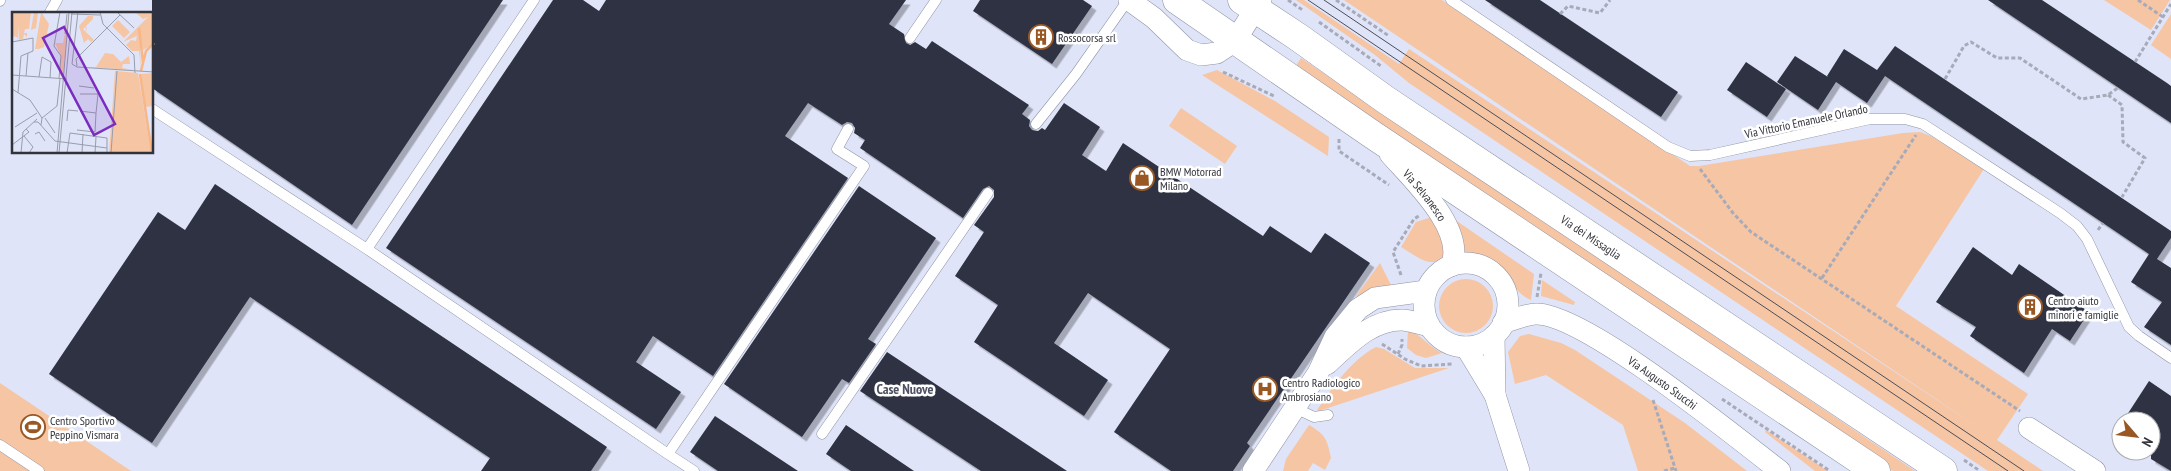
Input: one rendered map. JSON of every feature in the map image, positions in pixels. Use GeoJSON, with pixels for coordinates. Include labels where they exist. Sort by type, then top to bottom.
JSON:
{"type":"FeatureCollection","features":[{"type":"Feature","properties":{"kind":"main road"},"geometry":{"type":"LineString","coordinates":[[1177,0],[1373,135],[1876,471]]}},
{"type":"Feature","properties":{"kind":"main road","name":"Via dei Missaglia"},"geometry":{"type":"LineString","coordinates":[[1252,3],[1394,105],[1943,471]]}},
{"type":"Feature","properties":{"kind":"street"},"geometry":{"type":"LineString","coordinates":[[1128,0],[1154,18],[1194,54],[1217,53],[1235,40],[1252,3]]}},
{"type":"Feature","properties":{"kind":"street","name":"Via Selvanesco"},"geometry":{"type":"LineString","coordinates":[[1373,135],[1439,212],[1454,247],[1455,256],[1451,266]]}},
{"type":"Feature","properties":{"kind":"street","name":"Via Augusto Stucchi"},"geometry":{"type":"LineString","coordinates":[[1451,266],[1467,263],[1486,269],[1498,279],[1506,293],[1536,307],[1550,317],[1579,328],[1647,372],[1780,471]]}},
{"type":"Feature","properties":{"kind":"street"},"geometry":{"type":"LineString","coordinates":[[1451,266],[1438,274],[1426,291],[1424,311],[1429,326],[1435,334],[1446,342],[1466,347],[1481,344],[1499,329],[1536,307]]}},
{"type":"Feature","properties":{"kind":"street"},"geometry":{"type":"LineString","coordinates":[[1253,471],[1318,373],[1335,337],[1358,309],[1375,298],[1426,291]]}},
{"type":"Feature","properties":{"kind":"street"},"geometry":{"type":"LineString","coordinates":[[1495,395],[1499,329],[1507,308],[1506,293]]}},
{"type":"Feature","properties":{"kind":"street"},"geometry":{"type":"LineString","coordinates":[[1318,373],[1357,337],[1379,323],[1402,320],[1429,326]]}},
{"type":"Feature","properties":{"kind":"street"},"geometry":{"type":"LineString","coordinates":[[1466,347],[1495,395],[1519,471]]}},
{"type":"Feature","properties":{"kind":"street"},"geometry":{"type":"LineString","coordinates":[[2024,419],[2095,471]]}},
{"type":"Feature","properties":{"kind":"lane"},"geometry":{"type":"LineString","coordinates":[[49,12],[57,0]]}},
{"type":"Feature","properties":{"kind":"lane"},"geometry":{"type":"LineString","coordinates":[[367,249],[534,0]]}},
{"type":"Feature","properties":{"kind":"lane"},"geometry":{"type":"LineString","coordinates":[[910,38],[936,0]]}},
{"type":"Feature","properties":{"kind":"lane"},"geometry":{"type":"LineString","coordinates":[[1036,124],[1076,74],[1128,0]]}},
{"type":"Feature","properties":{"kind":"lane","name":"Via Vittorio Emanuele Orlando"},"geometry":{"type":"LineString","coordinates":[[1450,0],[1668,147],[1690,156],[1710,155],[1870,119],[1905,119],[1924,124],[2060,212],[2077,226],[2087,239],[2129,327],[2171,358]]}},
{"type":"Feature","properties":{"kind":"lane"},"geometry":{"type":"LineString","coordinates":[[154,110],[367,249],[694,471]]}},
{"type":"Feature","properties":{"kind":"lane"},"geometry":{"type":"LineString","coordinates":[[668,454],[864,166],[836,149],[848,129]]}},
{"type":"Feature","properties":{"kind":"lane"},"geometry":{"type":"LineString","coordinates":[[822,434],[988,194]]}},
{"type":"Feature","properties":{"kind":"lane"},"geometry":{"type":"LineString","coordinates":[[1295,408],[1314,417],[1328,415]]}},
{"type":"Feature","properties":{"kind":"lane"},"geometry":{"type":"LineString","coordinates":[[0,446],[39,471]]}},
{"type":"Feature","properties":{"kind":"path"},"geometry":{"type":"LineString","coordinates":[[1336,0],[1389,36]]}},
{"type":"Feature","properties":{"kind":"path"},"geometry":{"type":"LineString","coordinates":[[1560,14],[1568,6],[1600,13],[1610,0]]}},
{"type":"Feature","properties":{"kind":"path"},"geometry":{"type":"LineString","coordinates":[[2138,0],[2163,17]]}},
{"type":"Feature","properties":{"kind":"path"},"geometry":{"type":"LineString","coordinates":[[2135,62],[2171,4]]}},
{"type":"Feature","properties":{"kind":"path"},"geometry":{"type":"LineString","coordinates":[[1945,79],[1964,46],[1970,42],[1997,58],[2020,58],[2081,99],[2108,95],[2119,87]]}},
{"type":"Feature","properties":{"kind":"path"},"geometry":{"type":"LineString","coordinates":[[1216,68],[1281,100]]}},
{"type":"Feature","properties":{"kind":"path"},"geometry":{"type":"LineString","coordinates":[[2108,95],[2122,104],[2123,142],[2145,158],[2130,180],[2122,197]]}},
{"type":"Feature","properties":{"kind":"path"},"geometry":{"type":"LineString","coordinates":[[1822,278],[1924,124]]}},
{"type":"Feature","properties":{"kind":"path"},"geometry":{"type":"LineString","coordinates":[[1333,134],[1339,138],[1339,150],[1393,188]]}},
{"type":"Feature","properties":{"kind":"path"},"geometry":{"type":"LineString","coordinates":[[1690,156],[1733,213],[1751,232],[1822,278],[2024,419]]}},
{"type":"Feature","properties":{"kind":"path"},"geometry":{"type":"LineString","coordinates":[[1403,280],[1394,262],[1392,252],[1418,216],[1414,209]]}},
{"type":"Feature","properties":{"kind":"path"},"geometry":{"type":"LineString","coordinates":[[1536,307],[1540,276],[1544,269]]}},
{"type":"Feature","properties":{"kind":"path"},"geometry":{"type":"LineString","coordinates":[[1398,354],[1421,366],[1449,363],[1455,366]]}},
{"type":"Feature","properties":{"kind":"path"},"geometry":{"type":"LineString","coordinates":[[1652,397],[1675,469],[1664,471]]}},
{"type":"Feature","properties":{"kind":"shaded area"},"geometry":{"type":"Polygon","coordinates":[[[1296,0],[1304,0],[1399,64],[1409,49],[1982,430],[1344,0],[1442,0],[1690,166],[1920,132],[1931,136],[1984,169],[1896,306],[2028,394],[1997,440],[2043,471],[1988,471],[1409,83],[1375,55],[1296,0]]]}},
{"type":"Feature","properties":{"kind":"shaded area"},"geometry":{"type":"Polygon","coordinates":[[[2104,0],[2170,0],[2151,30],[2104,0]]]}},
{"type":"Feature","properties":{"kind":"shaded area"},"geometry":{"type":"Polygon","coordinates":[[[2171,14],[2171,59],[2151,45],[2171,14]]]}},
{"type":"Feature","properties":{"kind":"shaded area"},"geometry":{"type":"Polygon","coordinates":[[[1301,58],[1915,471],[1893,471],[1294,69],[1301,58]]]}},
{"type":"Feature","properties":{"kind":"shaded area"},"geometry":{"type":"Polygon","coordinates":[[[1217,70],[1275,101],[1329,137],[1328,156],[1202,75],[1217,70]]]}},
{"type":"Feature","properties":{"kind":"shaded area"},"geometry":{"type":"Polygon","coordinates":[[[1181,108],[1237,146],[1225,164],[1169,126],[1181,108]]]}},
{"type":"Feature","properties":{"kind":"shaded area"},"geometry":{"type":"Polygon","coordinates":[[[1448,215],[1534,274],[1531,300],[1515,288],[1493,262],[1463,253],[1448,215]]]}},
{"type":"Feature","properties":{"kind":"shaded area"},"geometry":{"type":"Polygon","coordinates":[[[1432,217],[1446,244],[1444,259],[1433,262],[1422,259],[1401,247],[1416,222],[1432,217]]]}},
{"type":"Feature","properties":{"kind":"shaded area"},"geometry":{"type":"Polygon","coordinates":[[[1380,263],[1391,285],[1359,299],[1356,296],[1380,263]]]}},
{"type":"Feature","properties":{"kind":"shaded area"},"geometry":{"type":"Polygon","coordinates":[[[1461,279],[1471,279],[1481,283],[1489,291],[1493,306],[1489,321],[1481,329],[1471,333],[1461,333],[1451,329],[1443,321],[1439,311],[1439,301],[1443,291],[1451,283],[1461,279]]]}},
{"type":"Feature","properties":{"kind":"shaded area"},"geometry":{"type":"Polygon","coordinates":[[[1542,280],[1575,302],[1574,305],[1541,296],[1542,280]]]}},
{"type":"Feature","properties":{"kind":"shaded area"},"geometry":{"type":"Polygon","coordinates":[[[1408,330],[1442,353],[1426,358],[1416,355],[1407,348],[1408,330]]]}},
{"type":"Feature","properties":{"kind":"shaded area"},"geometry":{"type":"Polygon","coordinates":[[[1529,334],[1561,343],[1575,350],[1685,423],[1747,471],[1638,471],[1623,425],[1546,375],[1515,384],[1508,352],[1520,336],[1529,334]]]}},
{"type":"Feature","properties":{"kind":"shaded area"},"geometry":{"type":"Polygon","coordinates":[[[1376,347],[1384,349],[1415,368],[1449,368],[1319,411],[1317,410],[1336,383],[1358,359],[1376,347]]]}},
{"type":"Feature","properties":{"kind":"shaded area","name":"Centro Sportivo Peppino Vismara"},"geometry":{"type":"Polygon","coordinates":[[[0,383],[131,471],[0,471],[0,383]]]}},
{"type":"Feature","properties":{"kind":"shaded area"},"geometry":{"type":"Polygon","coordinates":[[[1309,425],[1319,432],[1327,442],[1331,458],[1325,470],[1313,463],[1308,471],[1283,471],[1286,459],[1309,425]]]}},
{"type":"Feature","properties":{"kind":"shaded area"},"geometry":{"type":"Polygon","coordinates":[[[1766,430],[1828,471],[1815,471],[1765,432],[1766,430]]]}},
{"type":"Feature","properties":{"kind":"building"},"geometry":{"type":"Polygon","coordinates":[[[152,0],[503,0],[352,225],[154,89],[154,12],[152,12],[152,0]]]}},
{"type":"Feature","properties":{"kind":"building"},"geometry":{"type":"Polygon","coordinates":[[[553,0],[583,0],[599,11],[606,0],[906,0],[889,24],[904,34],[906,43],[910,45],[915,42],[926,49],[932,41],[1029,105],[1022,114],[1030,120],[1029,126],[1032,130],[1038,131],[1042,128],[1045,130],[1064,103],[1100,127],[1082,155],[1106,171],[1123,143],[1263,236],[1270,226],[1311,253],[1325,233],[1370,263],[1247,443],[1250,446],[1233,471],[1171,471],[1114,432],[1170,349],[1088,293],[1054,343],[1108,380],[1084,416],[974,342],[998,305],[955,276],[984,232],[974,225],[994,197],[994,190],[989,186],[983,189],[963,218],[860,148],[865,140],[854,133],[855,128],[852,123],[847,122],[842,125],[808,103],[785,136],[848,178],[713,376],[653,336],[636,362],[681,392],[656,429],[386,248],[553,0]]]}},
{"type":"Feature","properties":{"kind":"building","name":"Rossocorsa srl"},"geometry":{"type":"Polygon","coordinates":[[[980,0],[1083,0],[1092,6],[1052,64],[973,11],[980,0]]]}},
{"type":"Feature","properties":{"kind":"building"},"geometry":{"type":"Polygon","coordinates":[[[1485,0],[1540,0],[1678,92],[1661,117],[1485,0]]]}},
{"type":"Feature","properties":{"kind":"building"},"geometry":{"type":"Polygon","coordinates":[[[1988,0],[2042,0],[2167,83],[2171,86],[2171,123],[1988,0]]]}},
{"type":"Feature","properties":{"kind":"building"},"geometry":{"type":"Polygon","coordinates":[[[1895,46],[2171,231],[2171,238],[2157,259],[2171,268],[2171,345],[2144,327],[2162,302],[2131,282],[2149,254],[1885,76],[1867,103],[1836,82],[1818,110],[1777,82],[1795,56],[1828,77],[1844,49],[1877,70],[1895,46]]]}},
{"type":"Feature","properties":{"kind":"building"},"geometry":{"type":"Polygon","coordinates":[[[1746,62],[1786,89],[1767,117],[1727,90],[1746,62]]]}},
{"type":"Feature","properties":{"kind":"building"},"geometry":{"type":"Polygon","coordinates":[[[215,184],[607,447],[591,471],[481,471],[490,458],[250,297],[152,443],[49,374],[158,212],[185,230],[215,184]]]}},
{"type":"Feature","properties":{"kind":"building"},"geometry":{"type":"Polygon","coordinates":[[[859,186],[936,238],[868,339],[876,344],[849,383],[842,379],[802,437],[724,384],[859,186]]]}},
{"type":"Feature","properties":{"kind":"building","name":"Centro aiuto minori e famiglie"},"geometry":{"type":"Polygon","coordinates":[[[1973,247],[2012,275],[2019,264],[2089,312],[2070,341],[2052,329],[2024,373],[1970,336],[1976,327],[1936,302],[1973,247]]]}},
{"type":"Feature","properties":{"kind":"building"},"geometry":{"type":"Polygon","coordinates":[[[887,352],[1067,471],[981,471],[860,391],[887,352]]]}},
{"type":"Feature","properties":{"kind":"building"},"geometry":{"type":"Polygon","coordinates":[[[2149,381],[2171,396],[2171,471],[2154,461],[2161,461],[2161,411],[2130,411],[2149,381]]]}},
{"type":"Feature","properties":{"kind":"building"},"geometry":{"type":"Polygon","coordinates":[[[715,416],[798,471],[718,471],[690,452],[715,416]]]}},
{"type":"Feature","properties":{"kind":"building"},"geometry":{"type":"Polygon","coordinates":[[[846,425],[914,471],[851,471],[826,454],[846,425]]]}},
{"type":"Feature","properties":{"kind":"tram line"},"geometry":{"type":"LineString","coordinates":[[1308,0],[2008,471]]}},
{"type":"Feature","properties":{"kind":"tram line"},"geometry":{"type":"LineString","coordinates":[[1324,0],[2024,471]]}},
{"type":"Feature","properties":{"kind":"place","name":"Rossocorsa srl"},"geometry":{"type":"Point","coordinates":[1041,37]}},
{"type":"Feature","properties":{"kind":"place","name":"BMW Motorrad Milano"},"geometry":{"type":"Point","coordinates":[1142,178]}},
{"type":"Feature","properties":{"kind":"place","name":"Centro aiuto minori e famiglie"},"geometry":{"type":"Point","coordinates":[2030,307]}},
{"type":"Feature","properties":{"kind":"place","name":"Centro Radiologico Ambrosiano"},"geometry":{"type":"Point","coordinates":[1265,389]}},
{"type":"Feature","properties":{"kind":"place","name":"Centro Sportivo Peppino Vismara"},"geometry":{"type":"Point","coordinates":[33,427]}},
{"type":"Feature","properties":{"kind":"district","name":"Case Nuove"},"geometry":{"type":"Point","coordinates":[905,389]}}]}
